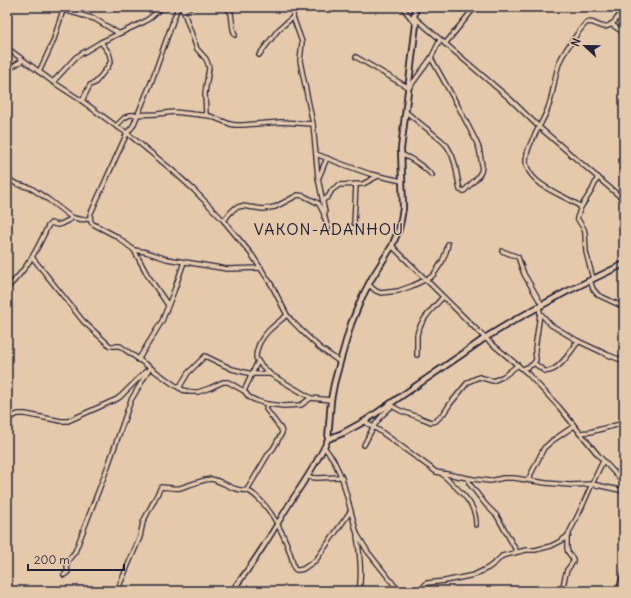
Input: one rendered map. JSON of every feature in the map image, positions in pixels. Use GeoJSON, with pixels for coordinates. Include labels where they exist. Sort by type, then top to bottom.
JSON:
{"type":"FeatureCollection","features":[{"type":"Feature","properties":{"kind":"main road"},"geometry":{"type":"LineString","coordinates":[[416,7],[414,17],[416,24],[401,154],[403,208],[401,220],[392,246],[368,285],[351,324],[331,400],[328,439],[343,433],[391,405],[484,338],[592,279],[624,264]]}},
{"type":"Feature","properties":{"kind":"street"},"geometry":{"type":"LineString","coordinates":[[53,82],[76,57],[118,33],[144,22],[152,17],[162,7]]}},
{"type":"Feature","properties":{"kind":"street"},"geometry":{"type":"LineString","coordinates":[[168,305],[148,276],[134,250],[116,236],[93,224],[91,222],[90,215],[127,133],[133,126],[138,115],[178,7]]}},
{"type":"Feature","properties":{"kind":"street"},"geometry":{"type":"LineString","coordinates":[[191,7],[182,9],[197,49],[206,58],[209,68],[205,93],[206,115]]}},
{"type":"Feature","properties":{"kind":"street"},"geometry":{"type":"LineString","coordinates":[[226,7],[231,13],[235,35]]}},
{"type":"Feature","properties":{"kind":"street"},"geometry":{"type":"LineString","coordinates":[[296,7],[293,17],[302,42],[300,66],[313,124],[318,178],[325,212],[324,217]]}},
{"type":"Feature","properties":{"kind":"street"},"geometry":{"type":"LineString","coordinates":[[402,7],[416,24]]}},
{"type":"Feature","properties":{"kind":"street"},"geometry":{"type":"LineString","coordinates":[[445,44],[475,7]]}},
{"type":"Feature","properties":{"kind":"street"},"geometry":{"type":"LineString","coordinates":[[581,207],[538,181],[527,168],[526,154],[548,109],[560,61],[564,53],[586,23],[591,22],[601,27],[610,26],[624,7]]}},
{"type":"Feature","properties":{"kind":"street"},"geometry":{"type":"LineString","coordinates":[[39,72],[53,42],[64,8],[94,19],[118,33]]}},
{"type":"Feature","properties":{"kind":"street"},"geometry":{"type":"LineString","coordinates":[[260,55],[278,30],[293,17]]}},
{"type":"Feature","properties":{"kind":"street"},"geometry":{"type":"LineString","coordinates":[[414,17],[510,99],[624,200]]}},
{"type":"Feature","properties":{"kind":"street"},"geometry":{"type":"LineString","coordinates":[[611,24],[624,33]]}},
{"type":"Feature","properties":{"kind":"street"},"geometry":{"type":"LineString","coordinates":[[356,56],[409,88],[431,58],[440,40]]}},
{"type":"Feature","properties":{"kind":"street"},"geometry":{"type":"LineString","coordinates":[[82,101],[90,85],[95,83],[111,61],[109,53],[102,42]]}},
{"type":"Feature","properties":{"kind":"street"},"geometry":{"type":"LineString","coordinates":[[7,48],[127,133],[194,190],[224,221],[260,268],[292,321],[328,354],[340,362]]}},
{"type":"Feature","properties":{"kind":"street"},"geometry":{"type":"LineString","coordinates":[[406,112],[447,146],[455,164],[460,190],[464,191],[481,172],[482,165],[479,148],[462,112],[431,58]]}},
{"type":"Feature","properties":{"kind":"street"},"geometry":{"type":"LineString","coordinates":[[7,70],[23,60]]}},
{"type":"Feature","properties":{"kind":"street"},"geometry":{"type":"LineString","coordinates":[[116,126],[130,115],[172,112],[206,115],[230,124],[243,126],[281,122],[313,124]]}},
{"type":"Feature","properties":{"kind":"street"},"geometry":{"type":"LineString","coordinates":[[316,154],[363,172],[402,181]]}},
{"type":"Feature","properties":{"kind":"street"},"geometry":{"type":"LineString","coordinates":[[401,154],[416,161],[432,175]]}},
{"type":"Feature","properties":{"kind":"street"},"geometry":{"type":"LineString","coordinates":[[318,178],[327,158]]}},
{"type":"Feature","properties":{"kind":"street"},"geometry":{"type":"LineString","coordinates":[[323,200],[339,185],[363,184],[378,176]]}},
{"type":"Feature","properties":{"kind":"street"},"geometry":{"type":"LineString","coordinates":[[598,177],[581,207],[577,218],[585,233],[586,252],[593,290],[598,295],[624,307]]}},
{"type":"Feature","properties":{"kind":"street"},"geometry":{"type":"LineString","coordinates":[[7,179],[31,188],[72,217],[82,220],[87,220],[90,218]]}},
{"type":"Feature","properties":{"kind":"street"},"geometry":{"type":"LineString","coordinates":[[354,223],[356,184]]}},
{"type":"Feature","properties":{"kind":"street"},"geometry":{"type":"LineString","coordinates":[[619,195],[624,190]]}},
{"type":"Feature","properties":{"kind":"street"},"geometry":{"type":"LineString","coordinates":[[224,221],[228,214],[235,208],[242,206],[263,209],[275,206],[298,195],[304,196],[318,204],[328,229]]}},
{"type":"Feature","properties":{"kind":"street"},"geometry":{"type":"LineString","coordinates":[[7,288],[21,274],[38,248],[48,226],[51,223],[57,225],[61,224],[72,217]]}},
{"type":"Feature","properties":{"kind":"street"},"geometry":{"type":"LineString","coordinates":[[368,285],[381,293],[398,291],[431,277],[442,262],[448,244]]}},
{"type":"Feature","properties":{"kind":"street"},"geometry":{"type":"LineString","coordinates":[[392,246],[484,338],[523,369],[544,390],[603,461],[624,483]]}},
{"type":"Feature","properties":{"kind":"street"},"geometry":{"type":"LineString","coordinates":[[134,250],[146,252],[167,259],[227,269],[260,268]]}},
{"type":"Feature","properties":{"kind":"street"},"geometry":{"type":"LineString","coordinates":[[502,251],[518,257],[524,274],[541,306],[535,351],[536,360],[529,367],[523,369]]}},
{"type":"Feature","properties":{"kind":"street"},"geometry":{"type":"LineString","coordinates":[[32,257],[83,321],[110,346],[120,346],[179,388],[190,392],[198,392],[223,382],[228,382],[244,391],[249,397],[257,401],[284,406],[301,405],[311,398]]}},
{"type":"Feature","properties":{"kind":"street"},"geometry":{"type":"LineString","coordinates":[[138,360],[159,328],[184,262]]}},
{"type":"Feature","properties":{"kind":"street"},"geometry":{"type":"LineString","coordinates":[[417,355],[417,335],[419,328],[427,315],[443,297]]}},
{"type":"Feature","properties":{"kind":"street"},"geometry":{"type":"LineString","coordinates":[[540,313],[550,325],[608,355],[624,360]]}},
{"type":"Feature","properties":{"kind":"street"},"geometry":{"type":"LineString","coordinates":[[287,315],[266,332],[260,342],[256,356],[258,361],[270,374],[311,398],[331,400]]}},
{"type":"Feature","properties":{"kind":"street"},"geometry":{"type":"LineString","coordinates":[[534,363],[545,371],[551,371],[559,366],[577,344],[578,340]]}},
{"type":"Feature","properties":{"kind":"street"},"geometry":{"type":"LineString","coordinates":[[179,388],[188,374],[205,356],[232,369],[252,374],[270,374]]}},
{"type":"Feature","properties":{"kind":"street"},"geometry":{"type":"LineString","coordinates":[[244,391],[258,361]]}},
{"type":"Feature","properties":{"kind":"street"},"geometry":{"type":"LineString","coordinates":[[364,445],[373,427],[391,405],[431,422],[436,421],[468,382],[479,377],[493,381],[504,376],[518,365]]}},
{"type":"Feature","properties":{"kind":"street"},"geometry":{"type":"LineString","coordinates":[[7,419],[18,414],[25,414],[68,421],[122,396],[150,368]]}},
{"type":"Feature","properties":{"kind":"street"},"geometry":{"type":"LineString","coordinates":[[64,575],[68,572],[66,566],[69,559],[75,552],[104,478],[131,400],[150,368]]}},
{"type":"Feature","properties":{"kind":"street"},"geometry":{"type":"LineString","coordinates":[[247,490],[282,433],[281,429],[266,409],[267,404]]}},
{"type":"Feature","properties":{"kind":"street"},"geometry":{"type":"LineString","coordinates":[[365,421],[436,472],[469,479],[490,481],[503,478],[514,478],[570,485],[592,484],[624,491]]}},
{"type":"Feature","properties":{"kind":"street"},"geometry":{"type":"LineString","coordinates":[[579,433],[590,432],[624,423]]}},
{"type":"Feature","properties":{"kind":"street"},"geometry":{"type":"LineString","coordinates":[[528,480],[544,448],[574,426]]}},
{"type":"Feature","properties":{"kind":"street"},"geometry":{"type":"LineString","coordinates":[[232,591],[277,525],[328,439]]}},
{"type":"Feature","properties":{"kind":"street"},"geometry":{"type":"LineString","coordinates":[[324,447],[333,459],[341,477],[357,534],[360,561],[359,591]]}},
{"type":"Feature","properties":{"kind":"street"},"geometry":{"type":"LineString","coordinates":[[562,591],[567,570],[573,562],[567,548],[567,538],[603,461]]}},
{"type":"Feature","properties":{"kind":"street"},"geometry":{"type":"LineString","coordinates":[[441,473],[467,500],[476,518],[476,525]]}},
{"type":"Feature","properties":{"kind":"street"},"geometry":{"type":"LineString","coordinates":[[306,477],[341,477]]}},
{"type":"Feature","properties":{"kind":"street"},"geometry":{"type":"LineString","coordinates":[[117,591],[140,537],[143,522],[161,487],[180,488],[185,485],[211,479],[232,488],[247,490],[254,493],[265,506],[282,534],[296,570],[303,569],[316,560],[350,512]]}},
{"type":"Feature","properties":{"kind":"street"},"geometry":{"type":"LineString","coordinates":[[469,479],[469,483],[472,487],[497,516],[517,552]]}},
{"type":"Feature","properties":{"kind":"street"},"geometry":{"type":"LineString","coordinates":[[357,534],[368,552],[398,590],[411,591]]}},
{"type":"Feature","properties":{"kind":"street"},"geometry":{"type":"LineString","coordinates":[[423,591],[424,586],[427,583],[474,575],[488,568],[502,556],[551,546],[569,535]]}},
{"type":"Feature","properties":{"kind":"street"},"geometry":{"type":"LineString","coordinates":[[618,591],[624,572]]}},
{"type":"Feature","properties":{"kind":"district","name":"VAKON-ADANHOU"},"geometry":{"type":"Point","coordinates":[329,229]}}]}
